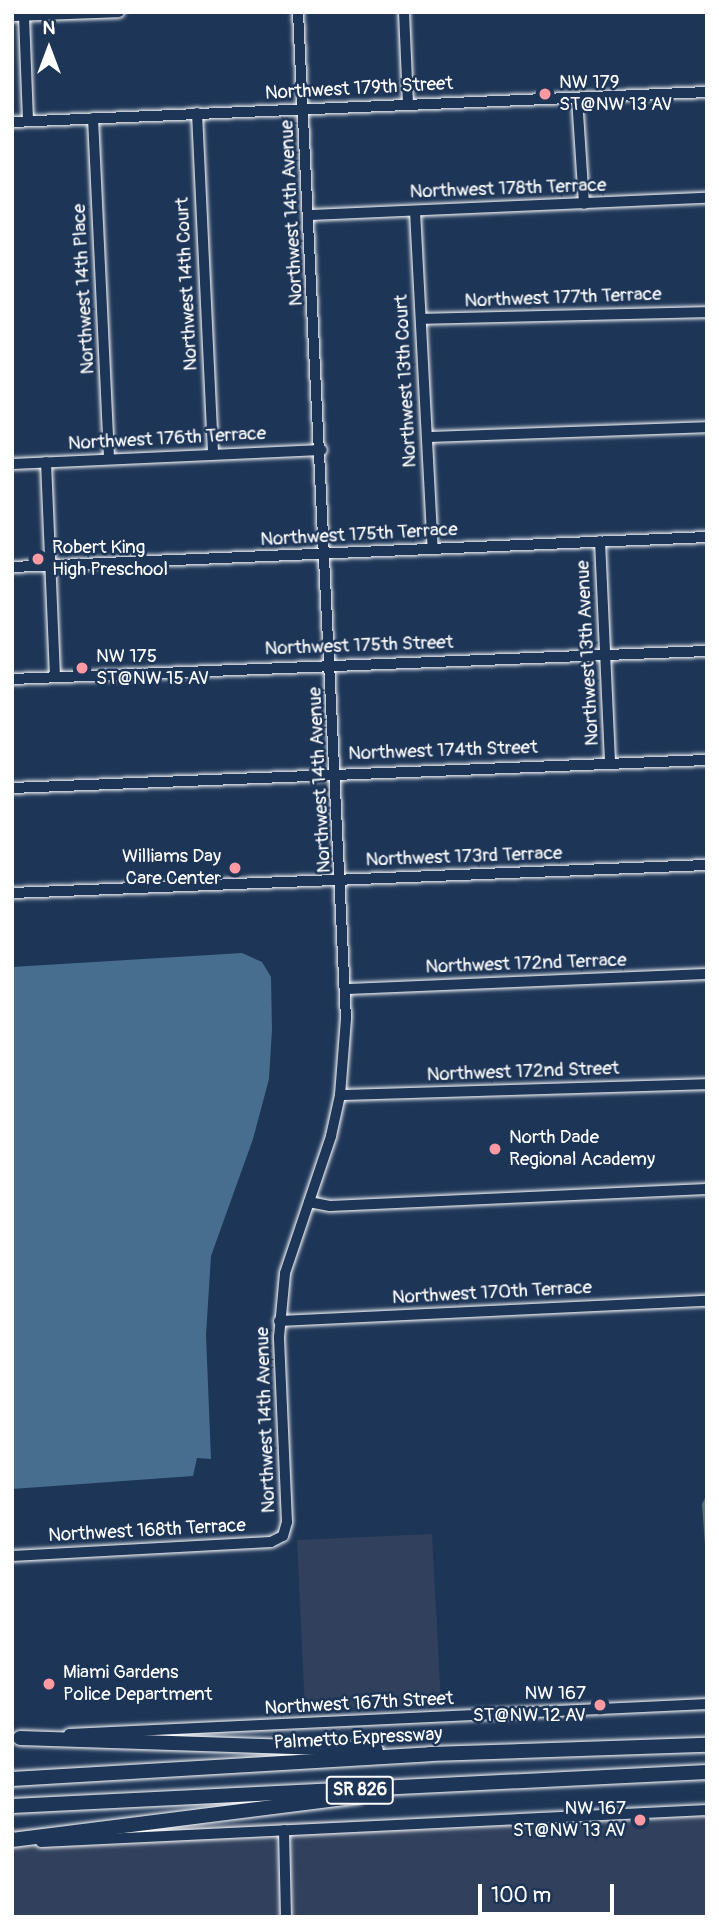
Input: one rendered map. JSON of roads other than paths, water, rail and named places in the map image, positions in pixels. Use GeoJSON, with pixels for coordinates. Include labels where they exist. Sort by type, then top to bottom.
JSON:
{"type":"FeatureCollection","features":[{"type":"Feature","properties":{"kind":"highway"},"geometry":{"type":"LineString","coordinates":[[16,1739],[430,1754]]}},
{"type":"Feature","properties":{"kind":"highway","name":"Palmetto Expressway"},"geometry":{"type":"LineString","coordinates":[[12,1779],[430,1754],[707,1745]]}},
{"type":"Feature","properties":{"kind":"highway","name":"SR 826"},"geometry":{"type":"LineString","coordinates":[[12,1806],[707,1772]]}},
{"type":"Feature","properties":{"kind":"highway"},"geometry":{"type":"LineString","coordinates":[[12,1840],[339,1801],[383,1788]]}},
{"type":"Feature","properties":{"kind":"street"},"geometry":{"type":"LineString","coordinates":[[12,16],[119,12]]}},
{"type":"Feature","properties":{"kind":"street","name":"Northwest 14th Avenue"},"geometry":{"type":"LineString","coordinates":[[283,1536],[287,1522],[279,1321],[285,1273],[340,1096],[346,989],[322,450],[298,12]]}},
{"type":"Feature","properties":{"kind":"street"},"geometry":{"type":"LineString","coordinates":[[404,12],[408,104]]}},
{"type":"Feature","properties":{"kind":"street"},"geometry":{"type":"LineString","coordinates":[[24,16],[28,121]]}},
{"type":"Feature","properties":{"kind":"street","name":"Northwest 179th Street"},"geometry":{"type":"LineString","coordinates":[[12,122],[707,92]]}},
{"type":"Feature","properties":{"kind":"street"},"geometry":{"type":"LineString","coordinates":[[577,97],[584,204]]}},
{"type":"Feature","properties":{"kind":"street","name":"Northwest 14th Court"},"geometry":{"type":"LineString","coordinates":[[197,113],[213,454]]}},
{"type":"Feature","properties":{"kind":"street","name":"Northwest 14th Place"},"geometry":{"type":"LineString","coordinates":[[93,118],[109,459]]}},
{"type":"Feature","properties":{"kind":"street","name":"Northwest 178th Terrace"},"geometry":{"type":"LineString","coordinates":[[310,215],[707,198]]}},
{"type":"Feature","properties":{"kind":"street","name":"Northwest 13th Court"},"geometry":{"type":"LineString","coordinates":[[415,211],[433,549]]}},
{"type":"Feature","properties":{"kind":"street","name":"Northwest 177th Terrace"},"geometry":{"type":"LineString","coordinates":[[421,319],[707,312]]}},
{"type":"Feature","properties":{"kind":"street"},"geometry":{"type":"LineString","coordinates":[[427,438],[707,427]]}},
{"type":"Feature","properties":{"kind":"street","name":"Northwest 176th Terrace"},"geometry":{"type":"LineString","coordinates":[[12,464],[322,450]]}},
{"type":"Feature","properties":{"kind":"street"},"geometry":{"type":"LineString","coordinates":[[46,462],[55,677]]}},
{"type":"Feature","properties":{"kind":"street","name":"Northwest 175th Terrace"},"geometry":{"type":"LineString","coordinates":[[12,567],[707,537]]}},
{"type":"Feature","properties":{"kind":"street","name":"Northwest 13th Avenue"},"geometry":{"type":"LineString","coordinates":[[600,541],[610,762]]}},
{"type":"Feature","properties":{"kind":"street","name":"Northwest 175th Street"},"geometry":{"type":"LineString","coordinates":[[12,678],[332,663],[707,651]]}},
{"type":"Feature","properties":{"kind":"street","name":"Northwest 174th Street"},"geometry":{"type":"LineString","coordinates":[[12,788],[707,760]]}},
{"type":"Feature","properties":{"kind":"street","name":"Northwest 173rd Terrace"},"geometry":{"type":"LineString","coordinates":[[12,893],[707,864]]}},
{"type":"Feature","properties":{"kind":"street","name":"Northwest 172nd Terrace"},"geometry":{"type":"LineString","coordinates":[[346,989],[707,974]]}},
{"type":"Feature","properties":{"kind":"street","name":"Northwest 172nd Street"},"geometry":{"type":"LineString","coordinates":[[340,1096],[707,1084]]}},
{"type":"Feature","properties":{"kind":"street"},"geometry":{"type":"LineString","coordinates":[[309,1202],[330,1206],[707,1189]]}},
{"type":"Feature","properties":{"kind":"street","name":"Northwest 170th Terrace"},"geometry":{"type":"LineString","coordinates":[[279,1321],[707,1301]]}},
{"type":"Feature","properties":{"kind":"street","name":"Northwest 168th Terrace"},"geometry":{"type":"LineString","coordinates":[[12,1556],[271,1542],[283,1536]]}},
{"type":"Feature","properties":{"kind":"street","name":"Northwest 167th Street"},"geometry":{"type":"LineString","coordinates":[[16,1739],[707,1704]]}},
{"type":"Feature","properties":{"kind":"street"},"geometry":{"type":"LineString","coordinates":[[12,1840],[707,1810]]}},
{"type":"Feature","properties":{"kind":"street"},"geometry":{"type":"LineString","coordinates":[[284,1830],[286,1917]]}},
{"type":"Feature","properties":{"kind":"place","name":"NW 179 ST@NW 13 AV"},"geometry":{"type":"Point","coordinates":[545,94]}},
{"type":"Feature","properties":{"kind":"place","name":"Robert King High Preschool"},"geometry":{"type":"Point","coordinates":[38,559]}},
{"type":"Feature","properties":{"kind":"place","name":"NW 175 ST@NW 15 AV"},"geometry":{"type":"Point","coordinates":[82,668]}},
{"type":"Feature","properties":{"kind":"place","name":"Williams Day Care Center"},"geometry":{"type":"Point","coordinates":[235,868]}},
{"type":"Feature","properties":{"kind":"place","name":"North Dade Regional Academy"},"geometry":{"type":"Point","coordinates":[495,1149]}},
{"type":"Feature","properties":{"kind":"place","name":"Miami Gardens Police Department"},"geometry":{"type":"Point","coordinates":[49,1684]}},
{"type":"Feature","properties":{"kind":"place","name":"NW 167 ST@NW 12 AV"},"geometry":{"type":"Point","coordinates":[600,1705]}},
{"type":"Feature","properties":{"kind":"place","name":"NW 167 ST@NW 13 AV"},"geometry":{"type":"Point","coordinates":[640,1820]}}]}
